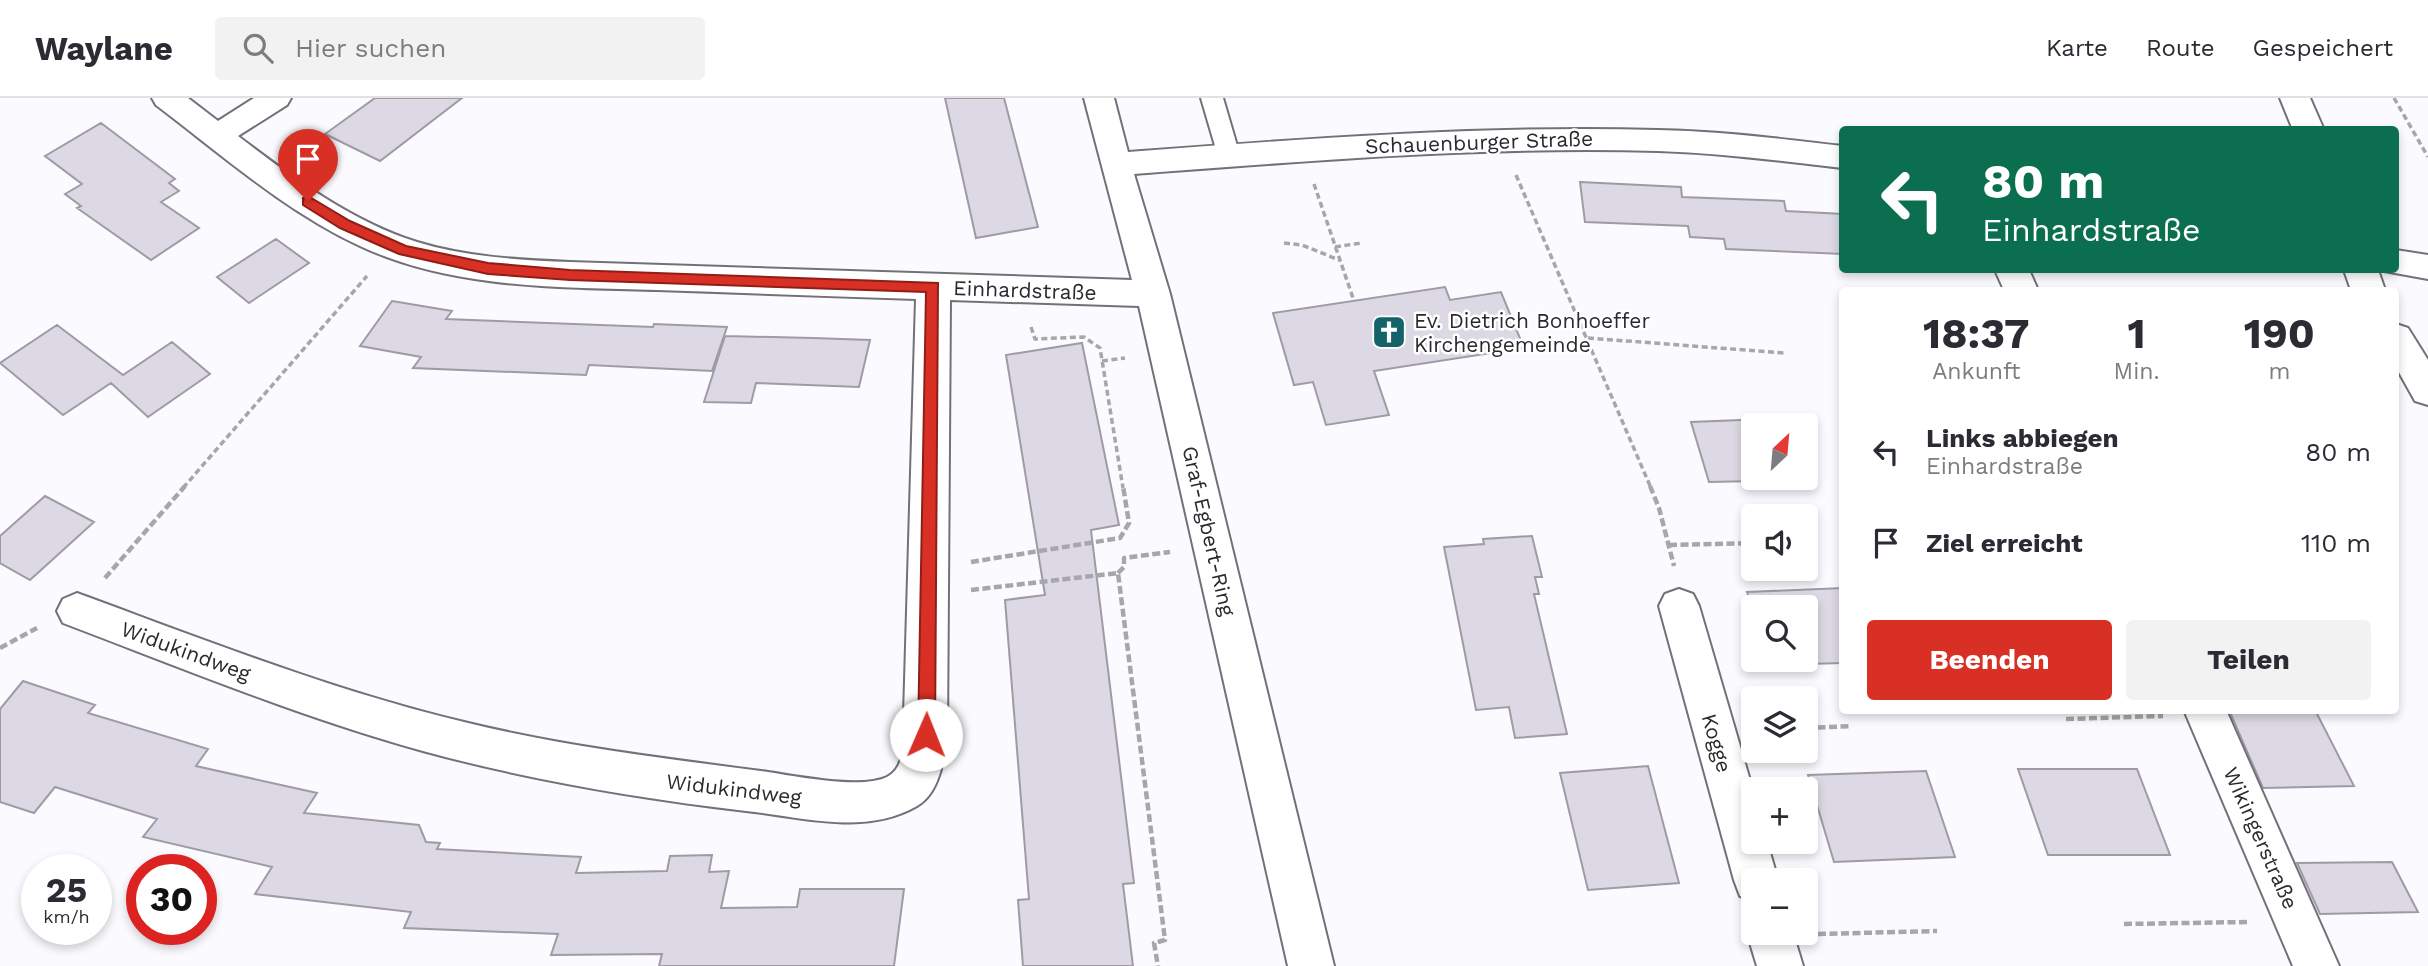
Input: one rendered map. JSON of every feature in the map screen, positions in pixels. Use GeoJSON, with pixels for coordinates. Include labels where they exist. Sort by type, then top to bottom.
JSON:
{"type":"FeatureCollection","features":[{"type":"Feature","properties":{"kind":"street","name":"Einhardstraße"},"geometry":{"type":"LineString","coordinates":[[167,98],[345,225],[393,246],[456,263],[519,272],[1153,294]]}},
{"type":"Feature","properties":{"kind":"street"},"geometry":{"type":"LineString","coordinates":[[218,135],[276,98]]}},
{"type":"Feature","properties":{"kind":"street","name":"Graf-Egbert-Ring"},"geometry":{"type":"LineString","coordinates":[[1099,98],[1153,294],[1311,966]]}},
{"type":"Feature","properties":{"kind":"street"},"geometry":{"type":"LineString","coordinates":[[2295,98],[2307,126]]}},
{"type":"Feature","properties":{"kind":"street","name":"Schauenburger Straße"},"geometry":{"type":"LineString","coordinates":[[1115,163],[1425,141],[1500,139],[1648,139],[1727,144],[1839,157]]}},
{"type":"Feature","properties":{"kind":"street"},"geometry":{"type":"LineString","coordinates":[[2399,262],[2428,267]]}},
{"type":"Feature","properties":{"kind":"street","name":"Widukindweg"},"geometry":{"type":"LineString","coordinates":[[77,611],[311,698],[423,732],[566,765],[637,777],[810,798],[861,801],[883,799],[903,791],[916,779],[926,735],[933,287]]}},
{"type":"Feature","properties":{"kind":"street"},"geometry":{"type":"LineString","coordinates":[[2399,342],[2428,391]]}},
{"type":"Feature","properties":{"kind":"street","name":"Kogge"},"geometry":{"type":"LineString","coordinates":[[1679,606],[1753,868]]}},
{"type":"Feature","properties":{"kind":"street","name":"Wikingerstraße"},"geometry":{"type":"LineString","coordinates":[[2206,714],[2316,966]]}},
{"type":"Feature","properties":{"kind":"lane"},"geometry":{"type":"LineString","coordinates":[[1212,98],[1229,156]]}},
{"type":"Feature","properties":{"kind":"path"},"geometry":{"type":"LineString","coordinates":[[2394,98],[2428,157]]}},
{"type":"Feature","properties":{"kind":"path"},"geometry":{"type":"LineString","coordinates":[[1500,139],[1659,508],[1675,572],[1679,606]]}},
{"type":"Feature","properties":{"kind":"path"},"geometry":{"type":"LineString","coordinates":[[1303,150],[1354,301]]}},
{"type":"Feature","properties":{"kind":"path"},"geometry":{"type":"LineString","coordinates":[[1284,243],[1302,245],[1340,260]]}},
{"type":"Feature","properties":{"kind":"path"},"geometry":{"type":"LineString","coordinates":[[1335,247],[1361,243]]}},
{"type":"Feature","properties":{"kind":"path"},"geometry":{"type":"LineString","coordinates":[[77,611],[393,246]]}},
{"type":"Feature","properties":{"kind":"path"},"geometry":{"type":"LineString","coordinates":[[929,582],[1120,538],[1129,523],[1097,344],[1084,337],[1035,339],[1021,290]]}},
{"type":"Feature","properties":{"kind":"path"},"geometry":{"type":"LineString","coordinates":[[1588,338],[1784,353]]}},
{"type":"Feature","properties":{"kind":"path"},"geometry":{"type":"LineString","coordinates":[[1102,361],[1131,357]]}},
{"type":"Feature","properties":{"kind":"path"},"geometry":{"type":"LineString","coordinates":[[1669,545],[1741,543]]}},
{"type":"Feature","properties":{"kind":"path"},"geometry":{"type":"LineString","coordinates":[[929,582],[1118,573],[1124,567],[1124,558],[1177,551]]}},
{"type":"Feature","properties":{"kind":"path"},"geometry":{"type":"LineString","coordinates":[[1118,573],[1165,940],[1154,943],[1157,966]]}},
{"type":"Feature","properties":{"kind":"path"},"geometry":{"type":"LineString","coordinates":[[2066,719],[2165,714]]}},
{"type":"Feature","properties":{"kind":"path"},"geometry":{"type":"LineString","coordinates":[[1818,727],[1852,726]]}},
{"type":"Feature","properties":{"kind":"path"},"geometry":{"type":"LineString","coordinates":[[2124,924],[2297,922]]}},
{"type":"Feature","properties":{"kind":"path"},"geometry":{"type":"LineString","coordinates":[[1818,941],[1937,931]]}},
{"type":"Feature","properties":{"kind":"building"},"geometry":{"type":"Polygon","coordinates":[[[375,98],[462,98],[380,161],[325,134],[375,98]]]}},
{"type":"Feature","properties":{"kind":"building"},"geometry":{"type":"Polygon","coordinates":[[[945,98],[1004,98],[1038,227],[976,238],[945,98]]]}},
{"type":"Feature","properties":{"kind":"building"},"geometry":{"type":"Polygon","coordinates":[[[101,123],[175,179],[169,183],[179,191],[161,202],[199,228],[151,260],[77,208],[81,206],[65,194],[82,184],[45,156],[101,123]]]}},
{"type":"Feature","properties":{"kind":"building"},"geometry":{"type":"Polygon","coordinates":[[[1580,182],[1681,187],[1682,197],[1784,201],[1786,211],[1839,214],[1839,254],[1726,249],[1724,239],[1690,237],[1688,226],[1585,222],[1580,182]]]}},
{"type":"Feature","properties":{"kind":"building"},"geometry":{"type":"Polygon","coordinates":[[[276,239],[309,263],[249,303],[217,277],[276,239]]]}},
{"type":"Feature","properties":{"kind":"building"},"geometry":{"type":"Polygon","coordinates":[[[1445,287],[1450,300],[1501,292],[1524,348],[1374,371],[1389,415],[1326,425],[1313,382],[1294,385],[1273,313],[1445,287]]]}},
{"type":"Feature","properties":{"kind":"building"},"geometry":{"type":"Polygon","coordinates":[[[392,301],[452,311],[446,319],[653,327],[654,324],[727,327],[712,371],[589,365],[586,375],[413,368],[421,357],[360,346],[392,301]]]}},
{"type":"Feature","properties":{"kind":"building"},"geometry":{"type":"Polygon","coordinates":[[[57,325],[123,375],[172,342],[210,374],[148,417],[111,383],[63,415],[0,363],[57,325]]]}},
{"type":"Feature","properties":{"kind":"building"},"geometry":{"type":"Polygon","coordinates":[[[725,336],[870,340],[859,387],[756,383],[751,403],[704,402],[725,336]]]}},
{"type":"Feature","properties":{"kind":"building"},"geometry":{"type":"Polygon","coordinates":[[[1082,343],[1119,525],[1091,530],[1134,883],[1123,884],[1133,966],[1023,966],[1018,900],[1029,899],[1005,600],[1045,595],[1006,355],[1082,343]]]}},
{"type":"Feature","properties":{"kind":"building"},"geometry":{"type":"Polygon","coordinates":[[[1741,420],[1741,481],[1709,482],[1691,422],[1741,420]]]}},
{"type":"Feature","properties":{"kind":"building"},"geometry":{"type":"Polygon","coordinates":[[[45,496],[94,522],[30,580],[0,563],[0,536],[45,496]]]}},
{"type":"Feature","properties":{"kind":"building"},"geometry":{"type":"Polygon","coordinates":[[[1532,536],[1542,577],[1535,577],[1539,594],[1534,594],[1567,734],[1515,738],[1509,707],[1476,710],[1444,547],[1484,544],[1483,539],[1532,536]]]}},
{"type":"Feature","properties":{"kind":"building"},"geometry":{"type":"Polygon","coordinates":[[[1839,588],[1839,663],[1818,664],[1818,595],[1748,595],[1747,592],[1839,588]]]}},
{"type":"Feature","properties":{"kind":"building"},"geometry":{"type":"Polygon","coordinates":[[[23,681],[95,705],[88,713],[208,749],[196,766],[317,793],[304,813],[419,825],[426,842],[440,843],[437,849],[581,857],[576,873],[667,871],[670,856],[712,855],[709,872],[729,871],[721,908],[797,907],[800,889],[904,889],[894,966],[659,966],[662,954],[551,955],[558,934],[404,928],[411,912],[255,894],[272,867],[143,837],[157,819],[55,787],[34,813],[0,802],[0,709],[23,681]]]}},
{"type":"Feature","properties":{"kind":"building"},"geometry":{"type":"Polygon","coordinates":[[[2231,714],[2317,714],[2354,786],[2263,788],[2231,714]]]}},
{"type":"Feature","properties":{"kind":"building"},"geometry":{"type":"Polygon","coordinates":[[[1648,766],[1679,883],[1588,890],[1560,773],[1648,766]]]}},
{"type":"Feature","properties":{"kind":"building"},"geometry":{"type":"Polygon","coordinates":[[[2018,769],[2137,769],[2170,855],[2048,855],[2018,769]]]}},
{"type":"Feature","properties":{"kind":"building"},"geometry":{"type":"Polygon","coordinates":[[[1926,771],[1955,857],[1834,862],[1818,808],[1818,777],[1808,775],[1926,771]]]}},
{"type":"Feature","properties":{"kind":"building"},"geometry":{"type":"Polygon","coordinates":[[[2392,862],[2418,912],[2320,914],[2297,863],[2392,862]]]}},
{"type":"Feature","properties":{"kind":"place","name":"Ev. Dietrich Bonhoeffer Kirchengemeinde"},"geometry":{"type":"Point","coordinates":[1389,332]}},
{"type":"Feature","properties":{"kind":"route"},"geometry":{"type":"LineString","coordinates":[[308,201],[345,225],[403,250],[488,269],[570,275],[933,287],[926,735]]}}]}
